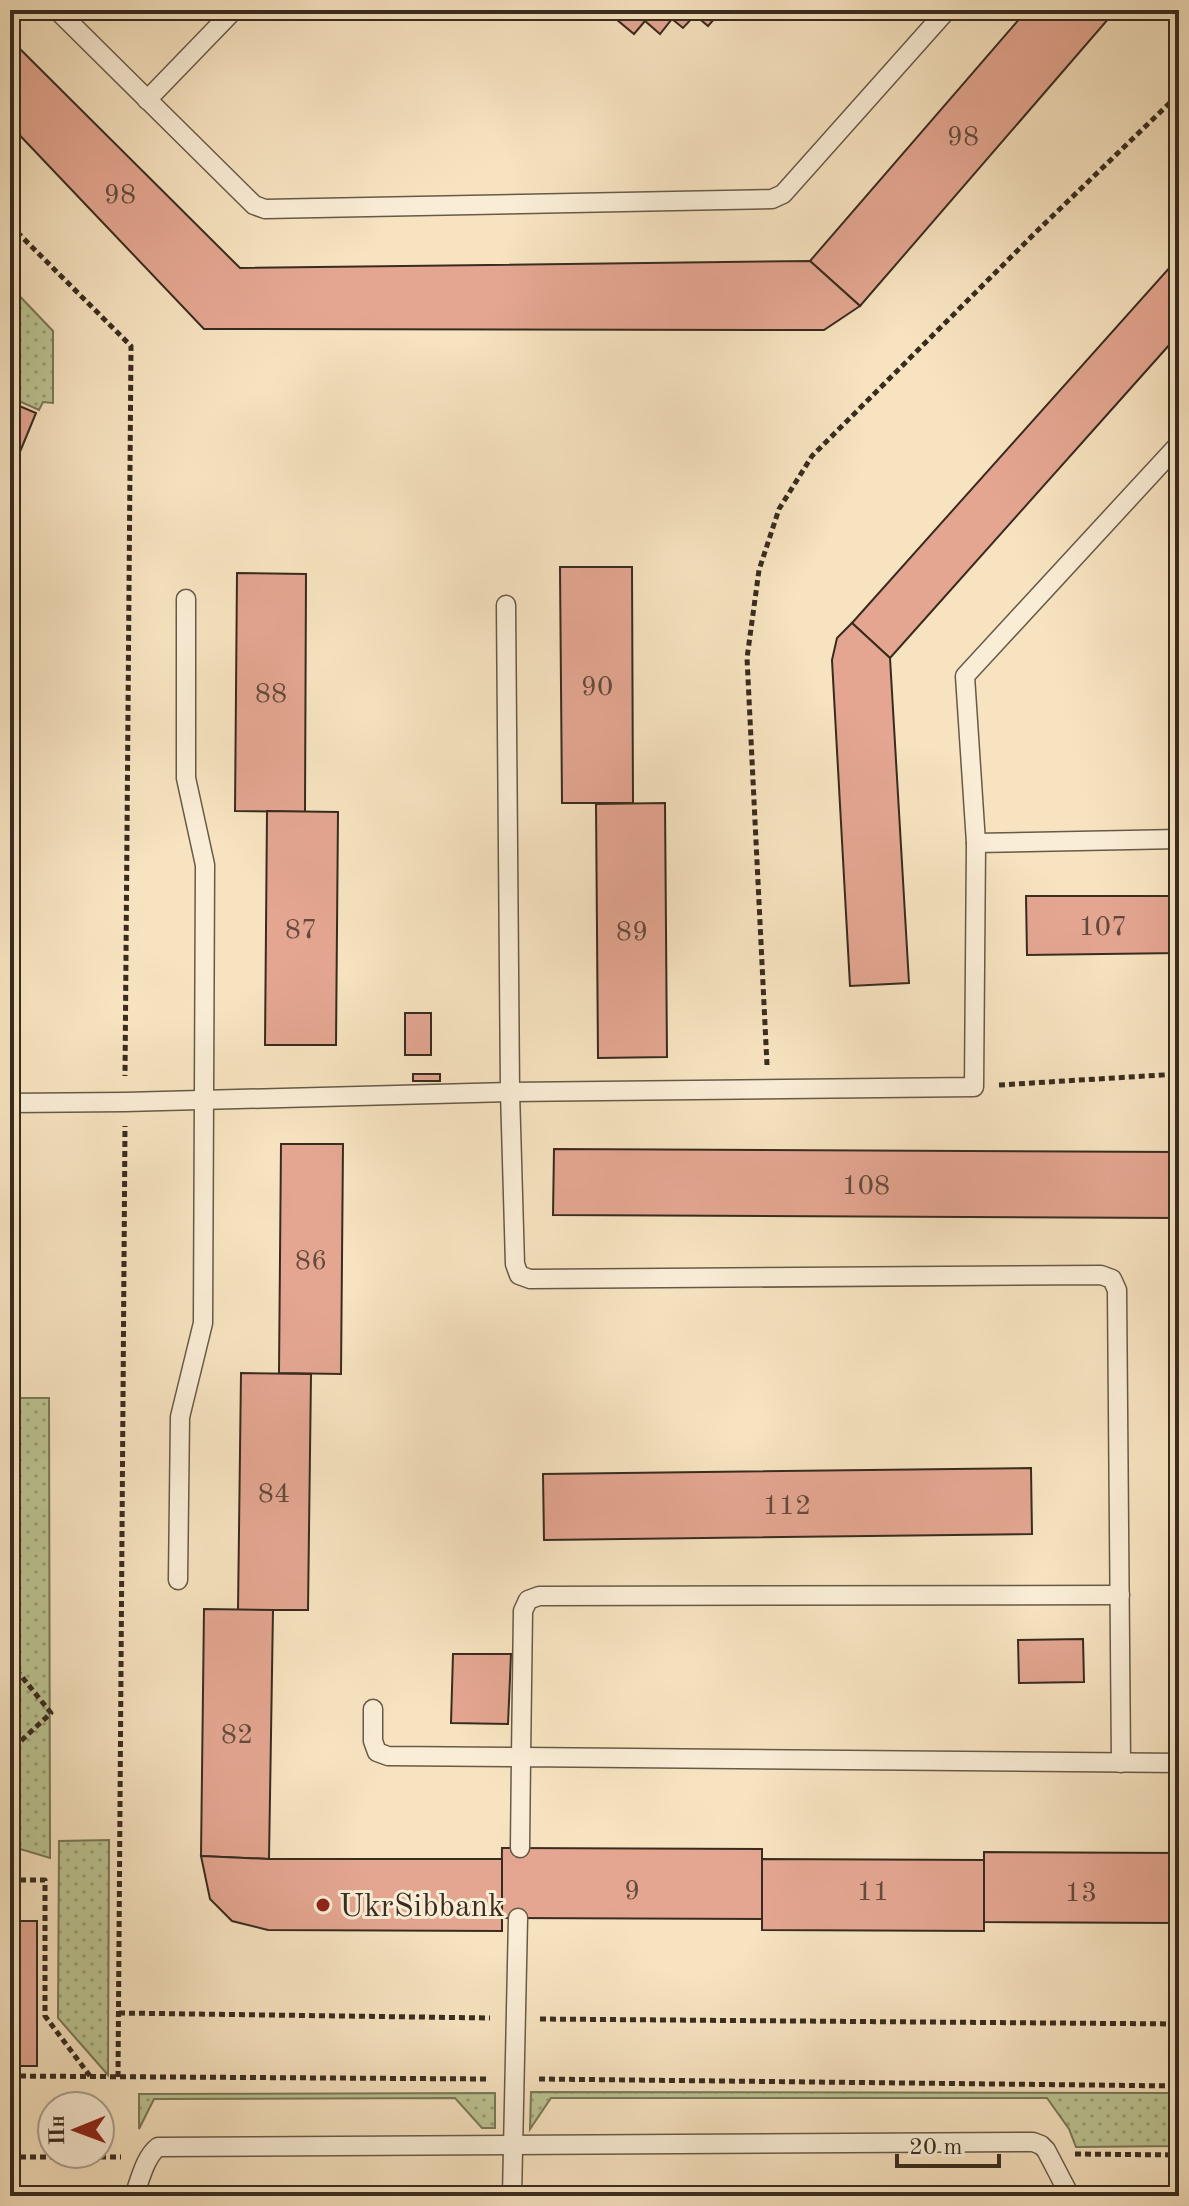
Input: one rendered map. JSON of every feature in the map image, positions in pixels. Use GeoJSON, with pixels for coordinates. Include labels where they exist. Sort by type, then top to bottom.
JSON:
{"type":"FeatureCollection","features":[{"type":"Feature","properties":{"kind":"lane"},"geometry":{"type":"LineString","coordinates":[[57,10],[254,205],[265,209],[772,199],[783,194],[947,10]]}},
{"type":"Feature","properties":{"kind":"lane"},"geometry":{"type":"LineString","coordinates":[[147,100],[234,10]]}},
{"type":"Feature","properties":{"kind":"lane"},"geometry":{"type":"LineString","coordinates":[[10,1103],[510,1092],[974,1087],[976,843],[965,676],[1179,444]]}},
{"type":"Feature","properties":{"kind":"lane"},"geometry":{"type":"LineString","coordinates":[[178,1580],[180,1417],[203,1323],[205,865],[186,778],[186,599]]}},
{"type":"Feature","properties":{"kind":"lane"},"geometry":{"type":"LineString","coordinates":[[506,605],[510,1092],[515,1264],[519,1275],[530,1279],[1101,1275],[1112,1279],[1117,1290],[1121,1763]]}},
{"type":"Feature","properties":{"kind":"lane"},"geometry":{"type":"LineString","coordinates":[[976,843],[1179,839]]}},
{"type":"Feature","properties":{"kind":"lane"},"geometry":{"type":"LineString","coordinates":[[520,1848],[523,1611],[528,1600],[539,1596],[1120,1595]]}},
{"type":"Feature","properties":{"kind":"lane"},"geometry":{"type":"LineString","coordinates":[[373,1709],[373,1741],[377,1752],[388,1756],[1179,1763]]}},
{"type":"Feature","properties":{"kind":"lane"},"geometry":{"type":"LineString","coordinates":[[512,2196],[518,1918]]}},
{"type":"Feature","properties":{"kind":"lane"},"geometry":{"type":"LineString","coordinates":[[134,2196],[149,2157],[158,2147],[1033,2142],[1046,2150],[1070,2196]]}},
{"type":"Feature","properties":{"kind":"path"},"geometry":{"type":"LineString","coordinates":[[768,1089],[747,658],[759,570],[779,509],[812,456],[1179,94]]}},
{"type":"Feature","properties":{"kind":"path"},"geometry":{"type":"LineString","coordinates":[[974,1087],[1179,1074]]}},
{"type":"Feature","properties":{"kind":"path"},"geometry":{"type":"LineString","coordinates":[[10,1662],[51,1713],[10,1751]]}},
{"type":"Feature","properties":{"kind":"path"},"geometry":{"type":"LineString","coordinates":[[10,1880],[45,1880],[45,2016],[91,2077]]}},
{"type":"Feature","properties":{"kind":"path"},"geometry":{"type":"LineString","coordinates":[[119,2013],[1179,2024]]}},
{"type":"Feature","properties":{"kind":"path"},"geometry":{"type":"LineString","coordinates":[[10,2076],[1179,2086]]}},
{"type":"Feature","properties":{"kind":"green space"},"geometry":{"type":"Polygon","coordinates":[[[10,286],[53,331],[53,403],[43,402],[39,410],[10,397],[10,286]]]}},
{"type":"Feature","properties":{"kind":"green space"},"geometry":{"type":"Polygon","coordinates":[[[10,1398],[49,1398],[50,1858],[10,1846],[10,1398]]]}},
{"type":"Feature","properties":{"kind":"green space"},"geometry":{"type":"Polygon","coordinates":[[[109,1840],[108,2075],[58,2018],[59,1841],[109,1840]]]}},
{"type":"Feature","properties":{"kind":"green space"},"geometry":{"type":"Polygon","coordinates":[[[531,2092],[1179,2093],[1179,2146],[1076,2147],[1069,2129],[1047,2098],[551,2098],[530,2129],[531,2092]]]}},
{"type":"Feature","properties":{"kind":"green space"},"geometry":{"type":"Polygon","coordinates":[[[495,2093],[495,2128],[482,2128],[455,2098],[154,2099],[139,2129],[139,2094],[495,2093]]]}},
{"type":"Feature","properties":{"kind":"building"},"geometry":{"type":"Polygon","coordinates":[[[613,10],[722,10],[708,26],[695,15],[683,28],[672,19],[660,34],[645,21],[634,34],[610,14],[613,10]]]}},
{"type":"Feature","properties":{"kind":"building"},"geometry":{"type":"Polygon","coordinates":[[[1027,10],[1116,10],[860,306],[810,261],[1027,10]]]}},
{"type":"Feature","properties":{"kind":"building"},"geometry":{"type":"Polygon","coordinates":[[[10,39],[240,268],[810,261],[860,306],[824,330],[204,329],[10,125],[10,39]]]}},
{"type":"Feature","properties":{"kind":"building"},"geometry":{"type":"Polygon","coordinates":[[[1179,257],[1179,334],[890,658],[852,623],[1179,257]]]}},
{"type":"Feature","properties":{"kind":"building"},"geometry":{"type":"Polygon","coordinates":[[[10,402],[36,413],[10,476],[10,402]]]}},
{"type":"Feature","properties":{"kind":"building"},"geometry":{"type":"Polygon","coordinates":[[[560,567],[632,567],[633,803],[562,803],[560,567]]]}},
{"type":"Feature","properties":{"kind":"building"},"geometry":{"type":"Polygon","coordinates":[[[237,573],[306,574],[305,812],[235,811],[237,573]]]}},
{"type":"Feature","properties":{"kind":"building"},"geometry":{"type":"Polygon","coordinates":[[[852,623],[890,658],[909,983],[850,986],[832,660],[837,638],[852,623]]]}},
{"type":"Feature","properties":{"kind":"building"},"geometry":{"type":"Polygon","coordinates":[[[665,803],[667,1057],[598,1058],[596,804],[665,803]]]}},
{"type":"Feature","properties":{"kind":"building"},"geometry":{"type":"Polygon","coordinates":[[[267,811],[338,812],[336,1045],[265,1045],[267,811]]]}},
{"type":"Feature","properties":{"kind":"building"},"geometry":{"type":"Polygon","coordinates":[[[1026,896],[1179,896],[1179,953],[1027,955],[1026,896]]]}},
{"type":"Feature","properties":{"kind":"building"},"geometry":{"type":"Polygon","coordinates":[[[405,1013],[431,1013],[431,1055],[405,1055],[405,1013]]]}},
{"type":"Feature","properties":{"kind":"building"},"geometry":{"type":"Polygon","coordinates":[[[413,1074],[440,1074],[440,1081],[413,1081],[413,1074]]]}},
{"type":"Feature","properties":{"kind":"building"},"geometry":{"type":"Polygon","coordinates":[[[281,1144],[343,1144],[341,1374],[279,1373],[281,1144]]]}},
{"type":"Feature","properties":{"kind":"building"},"geometry":{"type":"Polygon","coordinates":[[[554,1149],[1179,1152],[1179,1218],[553,1215],[554,1149]]]}},
{"type":"Feature","properties":{"kind":"building"},"geometry":{"type":"Polygon","coordinates":[[[241,1373],[311,1374],[308,1610],[238,1610],[241,1373]]]}},
{"type":"Feature","properties":{"kind":"building"},"geometry":{"type":"Polygon","coordinates":[[[1031,1468],[1032,1534],[544,1540],[543,1474],[1031,1468]]]}},
{"type":"Feature","properties":{"kind":"building"},"geometry":{"type":"Polygon","coordinates":[[[204,1609],[273,1610],[269,1859],[201,1856],[204,1609]]]}},
{"type":"Feature","properties":{"kind":"building"},"geometry":{"type":"Polygon","coordinates":[[[1083,1639],[1084,1682],[1019,1683],[1018,1640],[1083,1639]]]}},
{"type":"Feature","properties":{"kind":"building"},"geometry":{"type":"Polygon","coordinates":[[[453,1654],[511,1654],[508,1724],[451,1723],[453,1654]]]}},
{"type":"Feature","properties":{"kind":"building"},"geometry":{"type":"Polygon","coordinates":[[[502,1848],[762,1849],[762,1919],[501,1918],[502,1848]]]}},
{"type":"Feature","properties":{"kind":"building"},"geometry":{"type":"Polygon","coordinates":[[[984,1852],[1179,1853],[1179,1923],[984,1922],[984,1852]]]}},
{"type":"Feature","properties":{"kind":"building"},"geometry":{"type":"Polygon","coordinates":[[[201,1856],[502,1859],[502,1931],[268,1930],[232,1921],[210,1899],[201,1856]]]}},
{"type":"Feature","properties":{"kind":"building"},"geometry":{"type":"Polygon","coordinates":[[[762,1859],[984,1860],[984,1931],[762,1930],[762,1859]]]}},
{"type":"Feature","properties":{"kind":"building"},"geometry":{"type":"Polygon","coordinates":[[[10,1921],[37,1921],[37,2066],[10,2066],[10,1921]]]}},
{"type":"Feature","properties":{"kind":"place","name":"UkrSibbank"},"geometry":{"type":"Point","coordinates":[323,1905]}}]}
